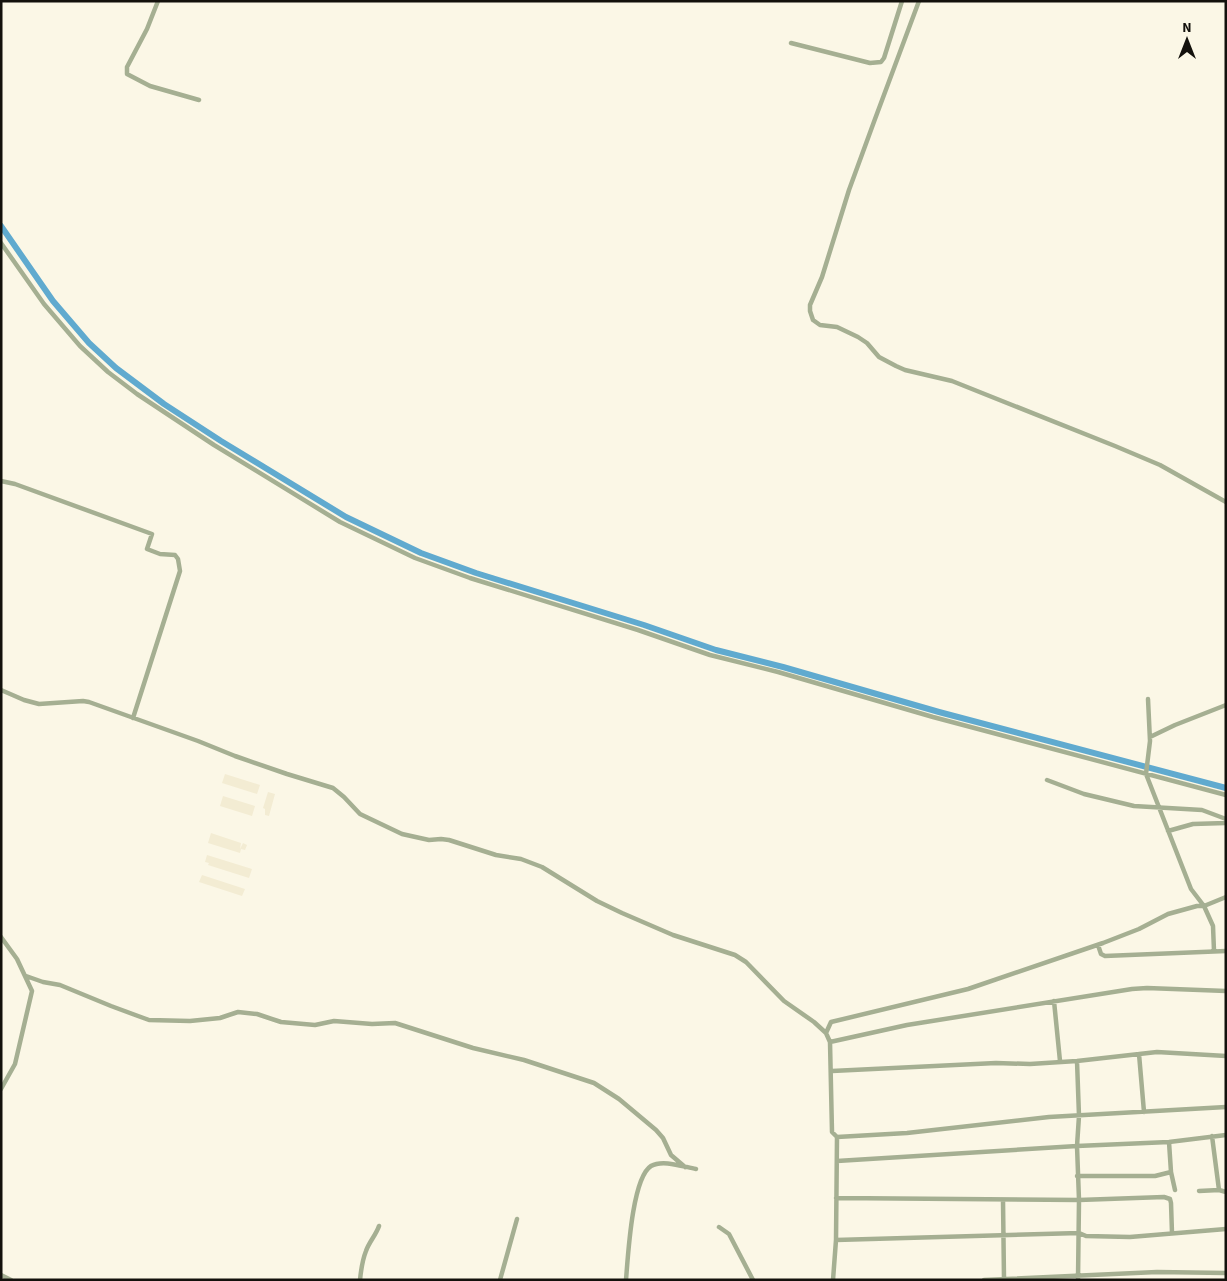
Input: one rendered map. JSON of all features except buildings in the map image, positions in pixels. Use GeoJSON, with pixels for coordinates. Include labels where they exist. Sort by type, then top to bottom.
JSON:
{"type":"FeatureCollection","features":[{"type":"Feature","properties":{"kind":"street"},"geometry":{"type":"LineString","coordinates":[[158,1],[147,30],[127,67],[127,74],[150,86],[198,100]]}},
{"type":"Feature","properties":{"kind":"street"},"geometry":{"type":"LineString","coordinates":[[791,43],[870,63],[881,62],[884,58],[902,1]]}},
{"type":"Feature","properties":{"kind":"street"},"geometry":{"type":"LineString","coordinates":[[919,1],[871,128],[822,276],[810,305],[813,320],[820,325],[837,327],[858,337],[867,343],[879,357],[904,370],[952,381],[1115,446],[1160,465],[1226,502]]}},
{"type":"Feature","properties":{"kind":"street"},"geometry":{"type":"LineString","coordinates":[[1,243],[44,304],[80,346],[108,372],[214,446],[340,522],[415,558],[470,578],[638,630],[710,655],[1226,795]]}},
{"type":"Feature","properties":{"kind":"street"},"geometry":{"type":"LineString","coordinates":[[1,481],[15,484],[152,534],[147,549],[160,554],[175,556],[178,559],[180,572],[133,718]]}},
{"type":"Feature","properties":{"kind":"street"},"geometry":{"type":"LineString","coordinates":[[1,690],[39,704],[83,700],[90,702],[235,756],[332,788],[344,797],[360,814],[402,834],[429,840],[441,838],[496,855],[521,859],[542,867],[622,913],[672,935],[735,955],[746,962],[784,1001],[826,1032],[830,1042],[832,1132],[837,1137],[836,1240],[833,1280]]}},
{"type":"Feature","properties":{"kind":"street"},"geometry":{"type":"LineString","coordinates":[[1148,699],[1150,737],[1146,774],[1191,889],[1204,906],[1213,926],[1214,950]]}},
{"type":"Feature","properties":{"kind":"street"},"geometry":{"type":"LineString","coordinates":[[1150,737],[1226,705]]}},
{"type":"Feature","properties":{"kind":"street"},"geometry":{"type":"LineString","coordinates":[[1047,780],[1084,794],[1134,806],[1202,810],[1226,818]]}},
{"type":"Feature","properties":{"kind":"street"},"geometry":{"type":"LineString","coordinates":[[1168,831],[1193,824],[1226,823]]}},
{"type":"Feature","properties":{"kind":"street"},"geometry":{"type":"LineString","coordinates":[[826,1032],[828,1025],[835,1020],[968,989],[1098,945],[1139,929],[1168,914],[1197,906],[1204,906],[1226,897]]}},
{"type":"Feature","properties":{"kind":"street"},"geometry":{"type":"LineString","coordinates":[[1,937],[17,959],[32,991],[15,1064],[1,1089]]}},
{"type":"Feature","properties":{"kind":"street"},"geometry":{"type":"LineString","coordinates":[[1098,945],[1101,954],[1105,956],[1226,951]]}},
{"type":"Feature","properties":{"kind":"street"},"geometry":{"type":"LineString","coordinates":[[26,976],[60,985],[149,1020],[198,1020],[220,1018],[238,1012],[257,1014],[281,1022],[315,1025],[334,1021],[372,1024],[395,1023],[473,1048],[524,1060],[594,1082],[619,1099],[656,1130],[663,1138],[671,1155],[684,1167]]}},
{"type":"Feature","properties":{"kind":"street"},"geometry":{"type":"LineString","coordinates":[[830,1042],[908,1025],[1146,988],[1226,991]]}},
{"type":"Feature","properties":{"kind":"street"},"geometry":{"type":"LineString","coordinates":[[1054,1001],[1060,1061]]}},
{"type":"Feature","properties":{"kind":"street"},"geometry":{"type":"LineString","coordinates":[[832,1071],[996,1063],[1030,1064],[1167,1052],[1226,1056]]}},
{"type":"Feature","properties":{"kind":"street"},"geometry":{"type":"LineString","coordinates":[[1139,1054],[1144,1112]]}},
{"type":"Feature","properties":{"kind":"street"},"geometry":{"type":"LineString","coordinates":[[1077,1061],[1079,1116],[1077,1146],[1079,1200],[1078,1278]]}},
{"type":"Feature","properties":{"kind":"street"},"geometry":{"type":"LineString","coordinates":[[837,1137],[907,1133],[1032,1118],[1226,1107]]}},
{"type":"Feature","properties":{"kind":"street"},"geometry":{"type":"LineString","coordinates":[[837,1161],[1169,1142],[1226,1135]]}},
{"type":"Feature","properties":{"kind":"street"},"geometry":{"type":"LineString","coordinates":[[1212,1136],[1219,1190]]}},
{"type":"Feature","properties":{"kind":"street"},"geometry":{"type":"LineString","coordinates":[[1169,1142],[1171,1172],[1175,1190]]}},
{"type":"Feature","properties":{"kind":"street"},"geometry":{"type":"LineString","coordinates":[[626,1280],[638,1184],[644,1172],[652,1165],[661,1163],[696,1168]]}},
{"type":"Feature","properties":{"kind":"street"},"geometry":{"type":"LineString","coordinates":[[1077,1176],[1155,1176],[1171,1172]]}},
{"type":"Feature","properties":{"kind":"street"},"geometry":{"type":"LineString","coordinates":[[1199,1191],[1219,1190],[1226,1192]]}},
{"type":"Feature","properties":{"kind":"street"},"geometry":{"type":"LineString","coordinates":[[836,1198],[1079,1200],[1167,1197],[1171,1203],[1172,1233]]}},
{"type":"Feature","properties":{"kind":"street"},"geometry":{"type":"LineString","coordinates":[[1003,1200],[1004,1279]]}},
{"type":"Feature","properties":{"kind":"street"},"geometry":{"type":"LineString","coordinates":[[500,1280],[517,1219]]}},
{"type":"Feature","properties":{"kind":"street"},"geometry":{"type":"LineString","coordinates":[[360,1280],[361,1267],[366,1250],[379,1226]]}},
{"type":"Feature","properties":{"kind":"street"},"geometry":{"type":"LineString","coordinates":[[719,1227],[728,1234],[753,1280]]}},
{"type":"Feature","properties":{"kind":"street"},"geometry":{"type":"LineString","coordinates":[[836,1240],[1079,1233],[1086,1236],[1130,1237],[1226,1229]]}},
{"type":"Feature","properties":{"kind":"street"},"geometry":{"type":"LineString","coordinates":[[984,1280],[1078,1278],[1157,1272],[1226,1273]]}},
{"type":"Feature","properties":{"kind":"street"},"geometry":{"type":"LineString","coordinates":[[1,1275],[12,1280]]}},
{"type":"Feature","properties":{"kind":"shaded area"},"geometry":{"type":"Polygon","coordinates":[[[225,774],[260,785],[257,794],[222,783],[225,774]]]}},
{"type":"Feature","properties":{"kind":"shaded area"},"geometry":{"type":"Polygon","coordinates":[[[268,792],[275,794],[269,816],[265,815],[265,809],[263,808],[268,792]]]}},
{"type":"Feature","properties":{"kind":"shaded area"},"geometry":{"type":"Polygon","coordinates":[[[223,796],[255,806],[252,816],[220,806],[223,796]]]}},
{"type":"Feature","properties":{"kind":"shaded area"},"geometry":{"type":"Polygon","coordinates":[[[211,833],[241,843],[240,849],[243,843],[247,845],[245,850],[241,849],[240,853],[208,843],[211,833]]]}},
{"type":"Feature","properties":{"kind":"shaded area"},"geometry":{"type":"Polygon","coordinates":[[[207,855],[252,869],[249,878],[208,865],[209,863],[205,862],[207,855]]]}},
{"type":"Feature","properties":{"kind":"shaded area"},"geometry":{"type":"Polygon","coordinates":[[[202,875],[245,889],[242,896],[199,882],[202,875]]]}},
{"type":"Feature","properties":{"kind":"waterway"},"geometry":{"type":"LineString","coordinates":[[1,226],[53,301],[89,343],[116,368],[164,404],[221,441],[346,517],[421,553],[476,573],[644,625],[716,650],[783,667],[939,712],[1226,788]]}}]}
